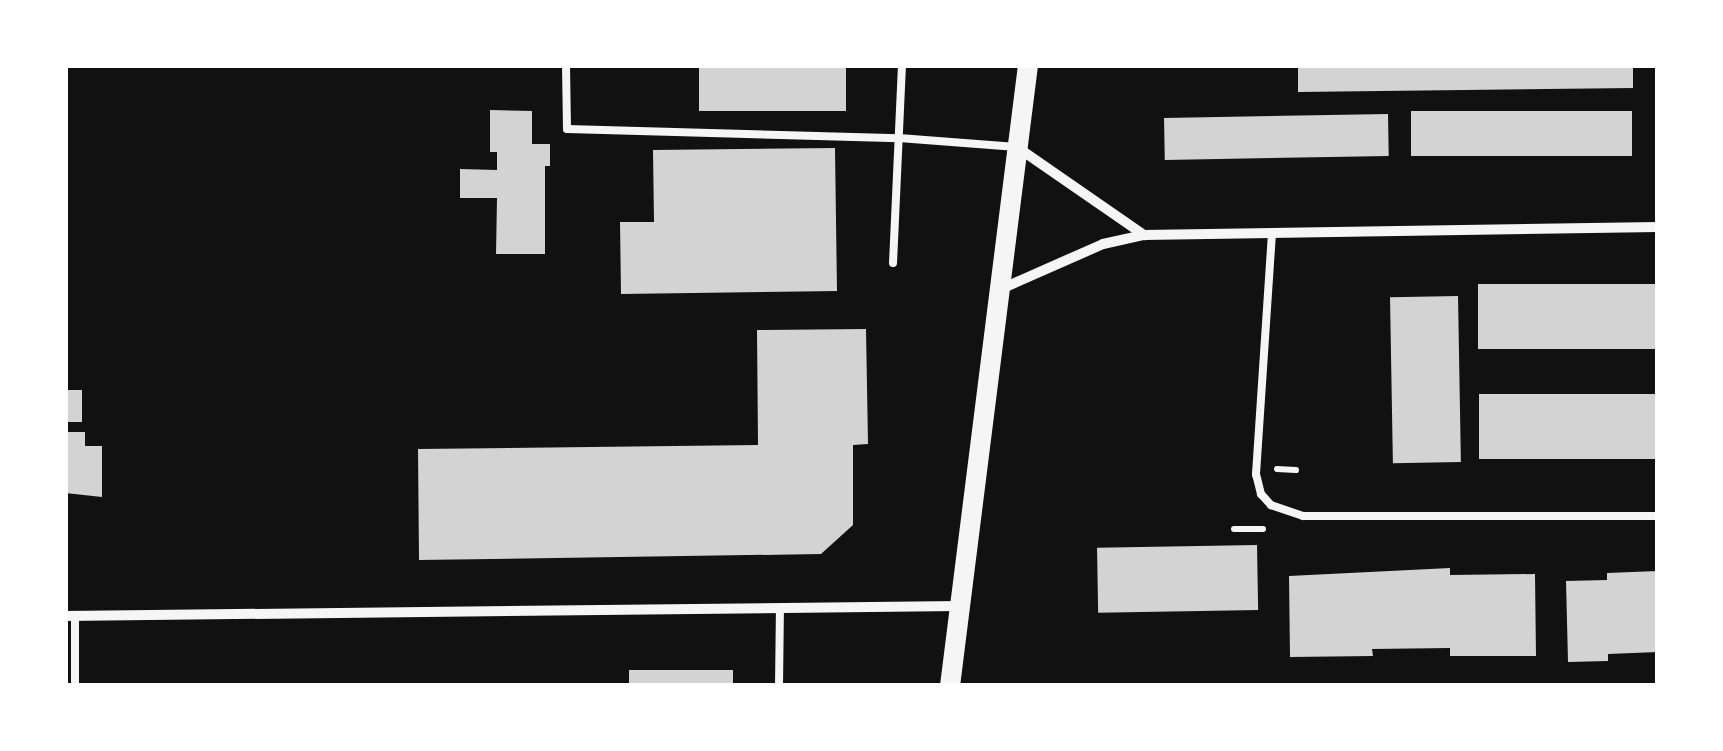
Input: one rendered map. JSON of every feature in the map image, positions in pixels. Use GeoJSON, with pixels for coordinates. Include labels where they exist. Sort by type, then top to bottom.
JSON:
{"type":"FeatureCollection","features":[{"type":"Feature","properties":{"kind":"main road"},"geometry":{"type":"LineString","coordinates":[[950,686],[1028,65]]}},
{"type":"Feature","properties":{"kind":"street"},"geometry":{"type":"LineString","coordinates":[[1017,147],[1144,234]]}},
{"type":"Feature","properties":{"kind":"street"},"geometry":{"type":"LineString","coordinates":[[1000,289],[1102,244],[1144,234],[1658,226]]}},
{"type":"Feature","properties":{"kind":"street"},"geometry":{"type":"LineString","coordinates":[[70,616],[960,606]]}},
{"type":"Feature","properties":{"kind":"lane"},"geometry":{"type":"LineString","coordinates":[[566,65],[567,128],[899,138],[1017,147]]}},
{"type":"Feature","properties":{"kind":"lane"},"geometry":{"type":"LineString","coordinates":[[893,263],[902,65]]}},
{"type":"Feature","properties":{"kind":"lane"},"geometry":{"type":"LineString","coordinates":[[1272,232],[1256,474],[1261,494],[1271,505],[1303,516],[1658,516]]}},
{"type":"Feature","properties":{"kind":"lane"},"geometry":{"type":"LineString","coordinates":[[779,686],[780,608]]}},
{"type":"Feature","properties":{"kind":"lane"},"geometry":{"type":"LineString","coordinates":[[70,616],[75,686]]}},
{"type":"Feature","properties":{"kind":"path"},"geometry":{"type":"LineString","coordinates":[[1274,469],[1296,470]]}},
{"type":"Feature","properties":{"kind":"path"},"geometry":{"type":"LineString","coordinates":[[1234,528],[1264,528]]}},
{"type":"Feature","properties":{"kind":"building"},"geometry":{"type":"Polygon","coordinates":[[[699,65],[846,65],[846,111],[699,111],[699,65]]]}},
{"type":"Feature","properties":{"kind":"building"},"geometry":{"type":"Polygon","coordinates":[[[1298,65],[1633,65],[1633,88],[1298,92],[1298,65]]]}},
{"type":"Feature","properties":{"kind":"building"},"geometry":{"type":"Polygon","coordinates":[[[490,110],[532,111],[532,144],[550,144],[550,166],[545,166],[545,254],[496,254],[497,198],[460,198],[460,169],[497,170],[497,152],[490,152],[490,110]]]}},
{"type":"Feature","properties":{"kind":"building"},"geometry":{"type":"Polygon","coordinates":[[[1411,111],[1632,111],[1632,156],[1411,156],[1411,111]]]}},
{"type":"Feature","properties":{"kind":"building"},"geometry":{"type":"Polygon","coordinates":[[[1388,114],[1389,156],[1165,160],[1164,118],[1388,114]]]}},
{"type":"Feature","properties":{"kind":"building"},"geometry":{"type":"Polygon","coordinates":[[[835,148],[837,291],[621,294],[620,222],[654,222],[653,150],[835,148]]]}},
{"type":"Feature","properties":{"kind":"building"},"geometry":{"type":"Polygon","coordinates":[[[1478,284],[1658,284],[1658,349],[1478,349],[1478,284]]]}},
{"type":"Feature","properties":{"kind":"building"},"geometry":{"type":"Polygon","coordinates":[[[1458,296],[1461,462],[1393,463],[1390,297],[1458,296]]]}},
{"type":"Feature","properties":{"kind":"building"},"geometry":{"type":"Polygon","coordinates":[[[866,329],[868,444],[853,445],[853,525],[821,554],[419,560],[418,449],[758,445],[757,330],[866,329]]]}},
{"type":"Feature","properties":{"kind":"building"},"geometry":{"type":"Polygon","coordinates":[[[65,390],[82,390],[82,422],[65,422],[65,390]]]}},
{"type":"Feature","properties":{"kind":"building"},"geometry":{"type":"Polygon","coordinates":[[[1479,394],[1658,394],[1658,459],[1479,459],[1479,394]]]}},
{"type":"Feature","properties":{"kind":"building"},"geometry":{"type":"Polygon","coordinates":[[[65,432],[85,432],[85,446],[102,446],[102,497],[65,493],[65,432]]]}},
{"type":"Feature","properties":{"kind":"building"},"geometry":{"type":"Polygon","coordinates":[[[1257,545],[1258,610],[1098,613],[1097,548],[1257,545]]]}},
{"type":"Feature","properties":{"kind":"building"},"geometry":{"type":"Polygon","coordinates":[[[1450,568],[1450,575],[1535,574],[1536,656],[1450,656],[1450,648],[1372,649],[1373,656],[1290,657],[1289,576],[1450,568]]]}},
{"type":"Feature","properties":{"kind":"building"},"geometry":{"type":"Polygon","coordinates":[[[1658,571],[1658,652],[1608,654],[1608,661],[1568,662],[1566,581],[1607,580],[1607,573],[1658,571]]]}},
{"type":"Feature","properties":{"kind":"building"},"geometry":{"type":"Polygon","coordinates":[[[629,670],[733,670],[733,686],[629,686],[629,670]]]}}]}
